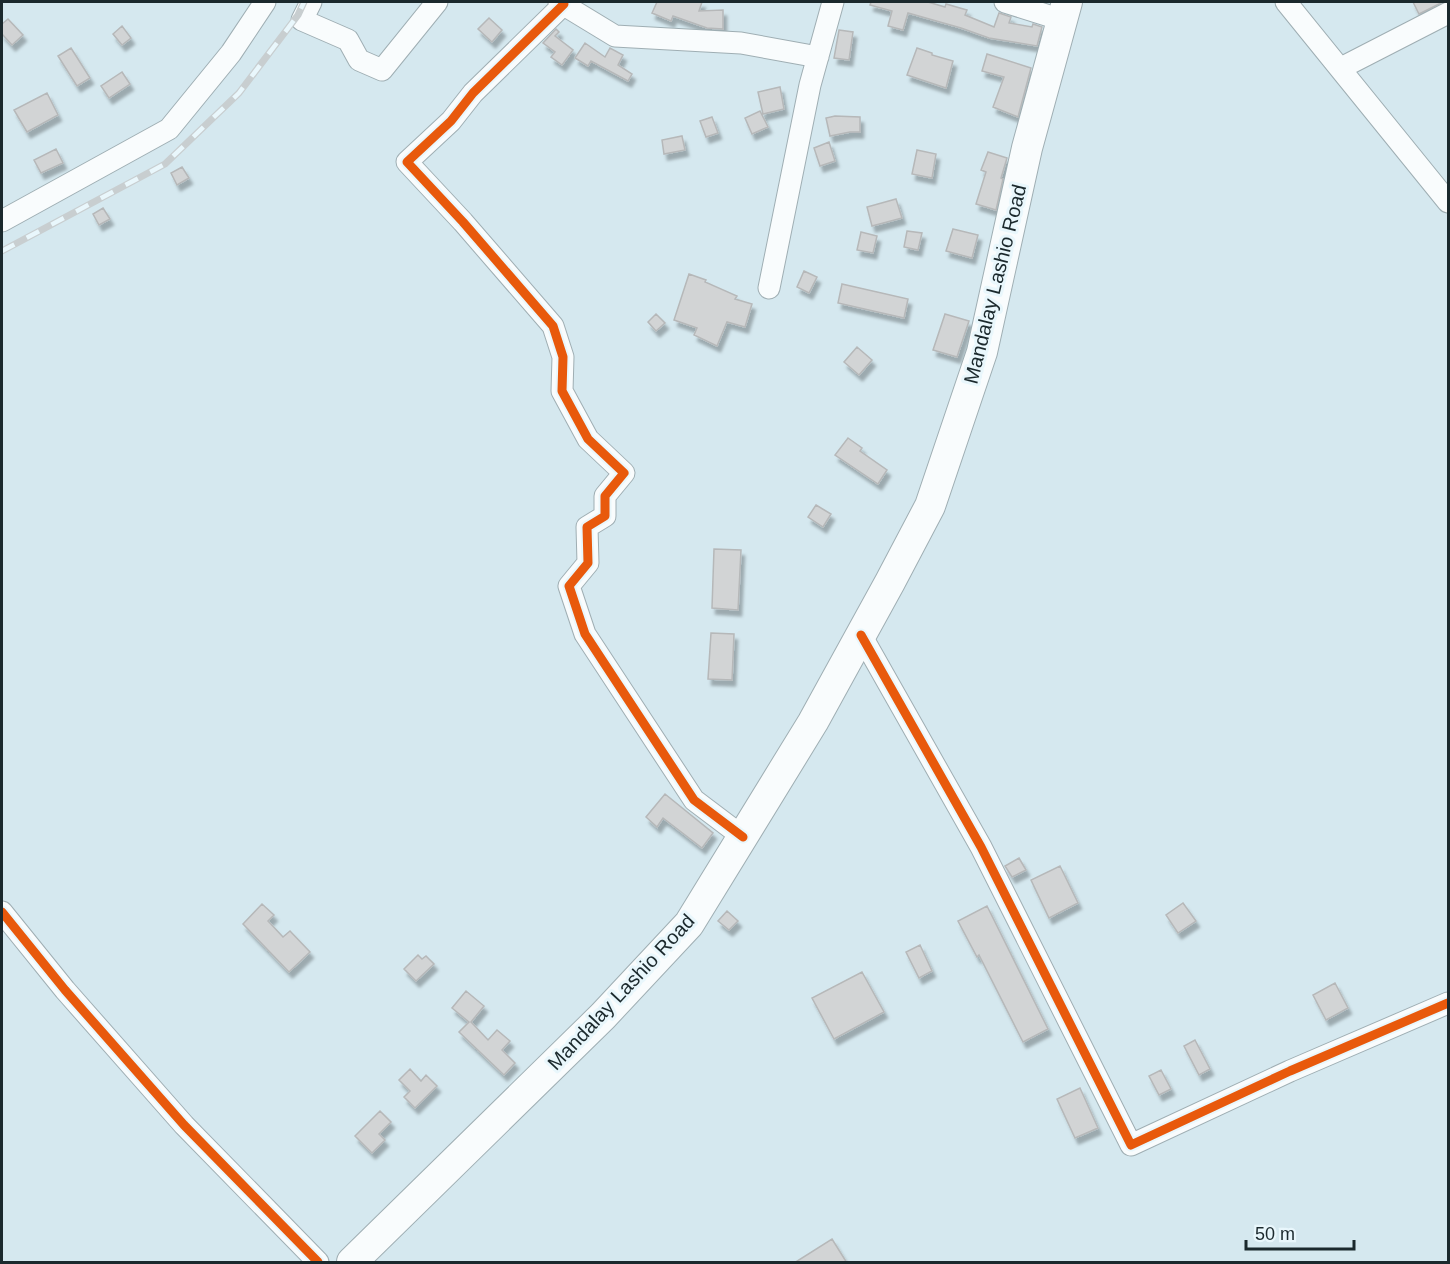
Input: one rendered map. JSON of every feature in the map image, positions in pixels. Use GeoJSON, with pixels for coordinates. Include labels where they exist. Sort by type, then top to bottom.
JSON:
{"type":"FeatureCollection","features":[{"type":"Feature","properties":{"kind":"highway","name":"Mandalay Lashio Road"},"geometry":{"type":"LineString","coordinates":[[352,1263],[603,1016],[689,924],[813,722],[930,506],[982,352],[1027,148],[1065,11]]}},
{"type":"Feature","properties":{"kind":"street"},"geometry":{"type":"LineString","coordinates":[[2,221],[169,129],[231,53],[265,2]]}},
{"type":"Feature","properties":{"kind":"street"},"geometry":{"type":"LineString","coordinates":[[311,2],[302,20],[348,40],[359,60],[382,70],[438,2]]}},
{"type":"Feature","properties":{"kind":"street"},"geometry":{"type":"LineString","coordinates":[[769,288],[810,85],[833,2]]}},
{"type":"Feature","properties":{"kind":"street"},"geometry":{"type":"LineString","coordinates":[[1005,2],[1065,11]]}},
{"type":"Feature","properties":{"kind":"street"},"geometry":{"type":"LineString","coordinates":[[1286,2],[1449,202]]}},
{"type":"Feature","properties":{"kind":"street"},"geometry":{"type":"LineString","coordinates":[[744,837],[694,800],[585,634],[569,586],[588,563],[586,527],[605,516],[605,496],[624,473],[588,440],[562,392],[563,357],[553,326],[463,222],[407,162],[451,121],[473,93],[562,3],[615,36],[741,43],[818,57]]}},
{"type":"Feature","properties":{"kind":"street"},"geometry":{"type":"LineString","coordinates":[[1341,68],[1444,10]]}},
{"type":"Feature","properties":{"kind":"street"},"geometry":{"type":"LineString","coordinates":[[861,635],[981,847],[1131,1145],[1290,1071],[1449,1003]]}},
{"type":"Feature","properties":{"kind":"street"},"geometry":{"type":"LineString","coordinates":[[2,912],[65,990],[184,1125],[318,1263]]}},
{"type":"Feature","properties":{"kind":"building"},"geometry":{"type":"Polygon","coordinates":[[[657,2],[702,2],[699,11],[723,10],[723,29],[707,28],[673,16],[671,21],[652,13],[657,2]]]}},
{"type":"Feature","properties":{"kind":"building"},"geometry":{"type":"Polygon","coordinates":[[[871,2],[928,2],[945,7],[946,4],[967,10],[965,15],[994,27],[999,13],[1011,17],[1009,23],[1032,27],[1033,24],[1042,27],[1037,46],[989,38],[908,13],[903,30],[888,26],[892,11],[870,5],[871,2]]]}},
{"type":"Feature","properties":{"kind":"building"},"geometry":{"type":"Polygon","coordinates":[[[1413,2],[1443,2],[1419,14],[1413,2]]]}},
{"type":"Feature","properties":{"kind":"building"},"geometry":{"type":"Polygon","coordinates":[[[489,18],[502,30],[492,42],[478,29],[489,18]]]}},
{"type":"Feature","properties":{"kind":"building"},"geometry":{"type":"Polygon","coordinates":[[[8,19],[23,35],[12,45],[2,34],[2,24],[8,19]]]}},
{"type":"Feature","properties":{"kind":"building"},"geometry":{"type":"Polygon","coordinates":[[[122,26],[131,38],[122,45],[113,34],[122,26]]]}},
{"type":"Feature","properties":{"kind":"building"},"geometry":{"type":"Polygon","coordinates":[[[556,29],[559,32],[555,36],[573,50],[562,65],[551,57],[555,52],[543,43],[556,29]]]}},
{"type":"Feature","properties":{"kind":"building"},"geometry":{"type":"Polygon","coordinates":[[[839,30],[853,32],[849,60],[834,58],[839,30]]]}},
{"type":"Feature","properties":{"kind":"building"},"geometry":{"type":"Polygon","coordinates":[[[585,43],[605,57],[610,48],[623,55],[618,65],[632,74],[628,81],[591,61],[588,66],[575,58],[585,43]]]}},
{"type":"Feature","properties":{"kind":"building"},"geometry":{"type":"Polygon","coordinates":[[[71,48],[90,78],[77,86],[58,56],[71,48]]]}},
{"type":"Feature","properties":{"kind":"building"},"geometry":{"type":"Polygon","coordinates":[[[917,48],[953,61],[946,88],[907,75],[917,48]]]}},
{"type":"Feature","properties":{"kind":"building"},"geometry":{"type":"Polygon","coordinates":[[[987,54],[1031,68],[1018,117],[993,107],[1004,77],[982,71],[987,54]]]}},
{"type":"Feature","properties":{"kind":"building"},"geometry":{"type":"Polygon","coordinates":[[[122,72],[130,84],[109,98],[101,86],[122,72]]]}},
{"type":"Feature","properties":{"kind":"building"},"geometry":{"type":"Polygon","coordinates":[[[780,87],[784,109],[763,114],[758,92],[780,87]]]}},
{"type":"Feature","properties":{"kind":"building"},"geometry":{"type":"Polygon","coordinates":[[[47,93],[58,115],[27,132],[14,110],[47,93]]]}},
{"type":"Feature","properties":{"kind":"building"},"geometry":{"type":"Polygon","coordinates":[[[760,111],[768,127],[752,134],[745,118],[760,111]]]}},
{"type":"Feature","properties":{"kind":"building"},"geometry":{"type":"Polygon","coordinates":[[[712,117],[718,133],[706,137],[700,121],[712,117]]]}},
{"type":"Feature","properties":{"kind":"building"},"geometry":{"type":"Polygon","coordinates":[[[860,117],[860,132],[830,136],[826,118],[860,117]]]}},
{"type":"Feature","properties":{"kind":"building"},"geometry":{"type":"Polygon","coordinates":[[[682,136],[685,150],[664,154],[662,140],[682,136]]]}},
{"type":"Feature","properties":{"kind":"building"},"geometry":{"type":"Polygon","coordinates":[[[829,142],[835,161],[820,166],[814,148],[829,142]]]}},
{"type":"Feature","properties":{"kind":"building"},"geometry":{"type":"Polygon","coordinates":[[[56,149],[63,163],[41,173],[34,160],[56,149]]]}},
{"type":"Feature","properties":{"kind":"building"},"geometry":{"type":"Polygon","coordinates":[[[917,150],[936,154],[932,178],[912,174],[917,150]]]}},
{"type":"Feature","properties":{"kind":"building"},"geometry":{"type":"Polygon","coordinates":[[[988,152],[1007,158],[996,210],[976,204],[986,172],[981,170],[988,152]]]}},
{"type":"Feature","properties":{"kind":"building"},"geometry":{"type":"Polygon","coordinates":[[[182,167],[189,178],[177,185],[171,173],[182,167]]]}},
{"type":"Feature","properties":{"kind":"building"},"geometry":{"type":"Polygon","coordinates":[[[896,199],[902,218],[872,226],[867,207],[896,199]]]}},
{"type":"Feature","properties":{"kind":"building"},"geometry":{"type":"Polygon","coordinates":[[[103,208],[110,219],[99,225],[93,214],[103,208]]]}},
{"type":"Feature","properties":{"kind":"building"},"geometry":{"type":"Polygon","coordinates":[[[953,229],[978,235],[972,258],[946,251],[953,229]]]}},
{"type":"Feature","properties":{"kind":"building"},"geometry":{"type":"Polygon","coordinates":[[[907,231],[922,233],[918,250],[904,247],[907,231]]]}},
{"type":"Feature","properties":{"kind":"building"},"geometry":{"type":"Polygon","coordinates":[[[861,232],[877,236],[873,253],[857,250],[861,232]]]}},
{"type":"Feature","properties":{"kind":"building"},"geometry":{"type":"Polygon","coordinates":[[[804,271],[817,277],[809,293],[797,287],[804,271]]]}},
{"type":"Feature","properties":{"kind":"building"},"geometry":{"type":"Polygon","coordinates":[[[689,274],[737,296],[735,299],[752,304],[745,327],[727,322],[717,346],[694,335],[697,328],[674,320],[689,274]]]}},
{"type":"Feature","properties":{"kind":"building"},"geometry":{"type":"Polygon","coordinates":[[[842,284],[908,299],[904,318],[838,303],[842,284]]]}},
{"type":"Feature","properties":{"kind":"building"},"geometry":{"type":"Polygon","coordinates":[[[656,314],[665,323],[656,331],[648,322],[656,314]]]}},
{"type":"Feature","properties":{"kind":"building"},"geometry":{"type":"Polygon","coordinates":[[[945,314],[969,321],[957,357],[933,350],[945,314]]]}},
{"type":"Feature","properties":{"kind":"building"},"geometry":{"type":"Polygon","coordinates":[[[857,347],[872,360],[859,375],[844,362],[857,347]]]}},
{"type":"Feature","properties":{"kind":"building"},"geometry":{"type":"Polygon","coordinates":[[[848,438],[862,448],[860,451],[887,470],[878,484],[835,455],[848,438]]]}},
{"type":"Feature","properties":{"kind":"building"},"geometry":{"type":"Polygon","coordinates":[[[816,505],[831,514],[823,527],[808,517],[816,505]]]}},
{"type":"Feature","properties":{"kind":"building"},"geometry":{"type":"Polygon","coordinates":[[[714,549],[741,550],[738,610],[712,608],[714,549]]]}},
{"type":"Feature","properties":{"kind":"building"},"geometry":{"type":"Polygon","coordinates":[[[711,633],[734,634],[732,680],[708,679],[711,633]]]}},
{"type":"Feature","properties":{"kind":"building"},"geometry":{"type":"Polygon","coordinates":[[[665,794],[713,833],[702,848],[663,818],[657,827],[646,817],[665,794]]]}},
{"type":"Feature","properties":{"kind":"building"},"geometry":{"type":"Polygon","coordinates":[[[1019,858],[1026,870],[1012,877],[1005,866],[1019,858]]]}},
{"type":"Feature","properties":{"kind":"building"},"geometry":{"type":"Polygon","coordinates":[[[1060,866],[1078,903],[1049,918],[1031,880],[1060,866]]]}},
{"type":"Feature","properties":{"kind":"building"},"geometry":{"type":"Polygon","coordinates":[[[1183,903],[1196,921],[1178,933],[1166,915],[1183,903]]]}},
{"type":"Feature","properties":{"kind":"building"},"geometry":{"type":"Polygon","coordinates":[[[262,904],[274,915],[268,921],[283,937],[290,931],[310,952],[289,972],[243,924],[262,904]]]}},
{"type":"Feature","properties":{"kind":"building"},"geometry":{"type":"Polygon","coordinates":[[[987,906],[1048,1029],[1023,1042],[979,955],[977,957],[958,921],[987,906]]]}},
{"type":"Feature","properties":{"kind":"building"},"geometry":{"type":"Polygon","coordinates":[[[727,911],[738,921],[729,930],[718,921],[727,911]]]}},
{"type":"Feature","properties":{"kind":"building"},"geometry":{"type":"Polygon","coordinates":[[[920,945],[932,971],[919,978],[906,952],[920,945]]]}},
{"type":"Feature","properties":{"kind":"building"},"geometry":{"type":"Polygon","coordinates":[[[418,955],[422,959],[426,956],[434,964],[416,981],[404,969],[418,955]]]}},
{"type":"Feature","properties":{"kind":"building"},"geometry":{"type":"Polygon","coordinates":[[[862,972],[884,1012],[834,1039],[812,998],[862,972]]]}},
{"type":"Feature","properties":{"kind":"building"},"geometry":{"type":"Polygon","coordinates":[[[1335,983],[1348,1008],[1326,1020],[1313,995],[1335,983]]]}},
{"type":"Feature","properties":{"kind":"building"},"geometry":{"type":"Polygon","coordinates":[[[466,991],[484,1006],[471,1022],[488,1040],[497,1030],[510,1041],[502,1050],[515,1063],[504,1075],[459,1032],[469,1022],[452,1008],[466,991]]]}},
{"type":"Feature","properties":{"kind":"building"},"geometry":{"type":"Polygon","coordinates":[[[1195,1040],[1210,1069],[1199,1075],[1184,1046],[1195,1040]]]}},
{"type":"Feature","properties":{"kind":"building"},"geometry":{"type":"Polygon","coordinates":[[[410,1069],[421,1081],[426,1075],[437,1086],[415,1108],[404,1097],[410,1091],[399,1080],[410,1069]]]}},
{"type":"Feature","properties":{"kind":"building"},"geometry":{"type":"Polygon","coordinates":[[[1161,1070],[1171,1089],[1159,1095],[1149,1076],[1161,1070]]]}},
{"type":"Feature","properties":{"kind":"building"},"geometry":{"type":"Polygon","coordinates":[[[1080,1088],[1098,1128],[1075,1138],[1057,1099],[1080,1088]]]}},
{"type":"Feature","properties":{"kind":"building"},"geometry":{"type":"Polygon","coordinates":[[[380,1111],[391,1122],[379,1134],[385,1140],[372,1153],[355,1136],[380,1111]]]}},
{"type":"Feature","properties":{"kind":"building"},"geometry":{"type":"Polygon","coordinates":[[[832,1239],[847,1263],[794,1263],[832,1239]]]}},
{"type":"Feature","properties":{"kind":"railway"},"geometry":{"type":"LineString","coordinates":[[2,251],[165,164],[239,93],[298,15],[304,2]]}},
{"type":"Feature","properties":{"kind":"cycle path"},"geometry":{"type":"LineString","coordinates":[[564,4],[473,93],[451,121],[407,162],[463,222],[553,326],[563,357],[562,391],[588,439],[624,473],[605,496],[605,516],[587,527],[588,563],[569,586],[585,634],[694,800],[743,837]]}},
{"type":"Feature","properties":{"kind":"cycle path"},"geometry":{"type":"LineString","coordinates":[[861,635],[981,847],[1131,1145],[1290,1071],[1448,1003]]}},
{"type":"Feature","properties":{"kind":"cycle path"},"geometry":{"type":"LineString","coordinates":[[2,912],[65,990],[184,1125],[318,1262]]}}]}
